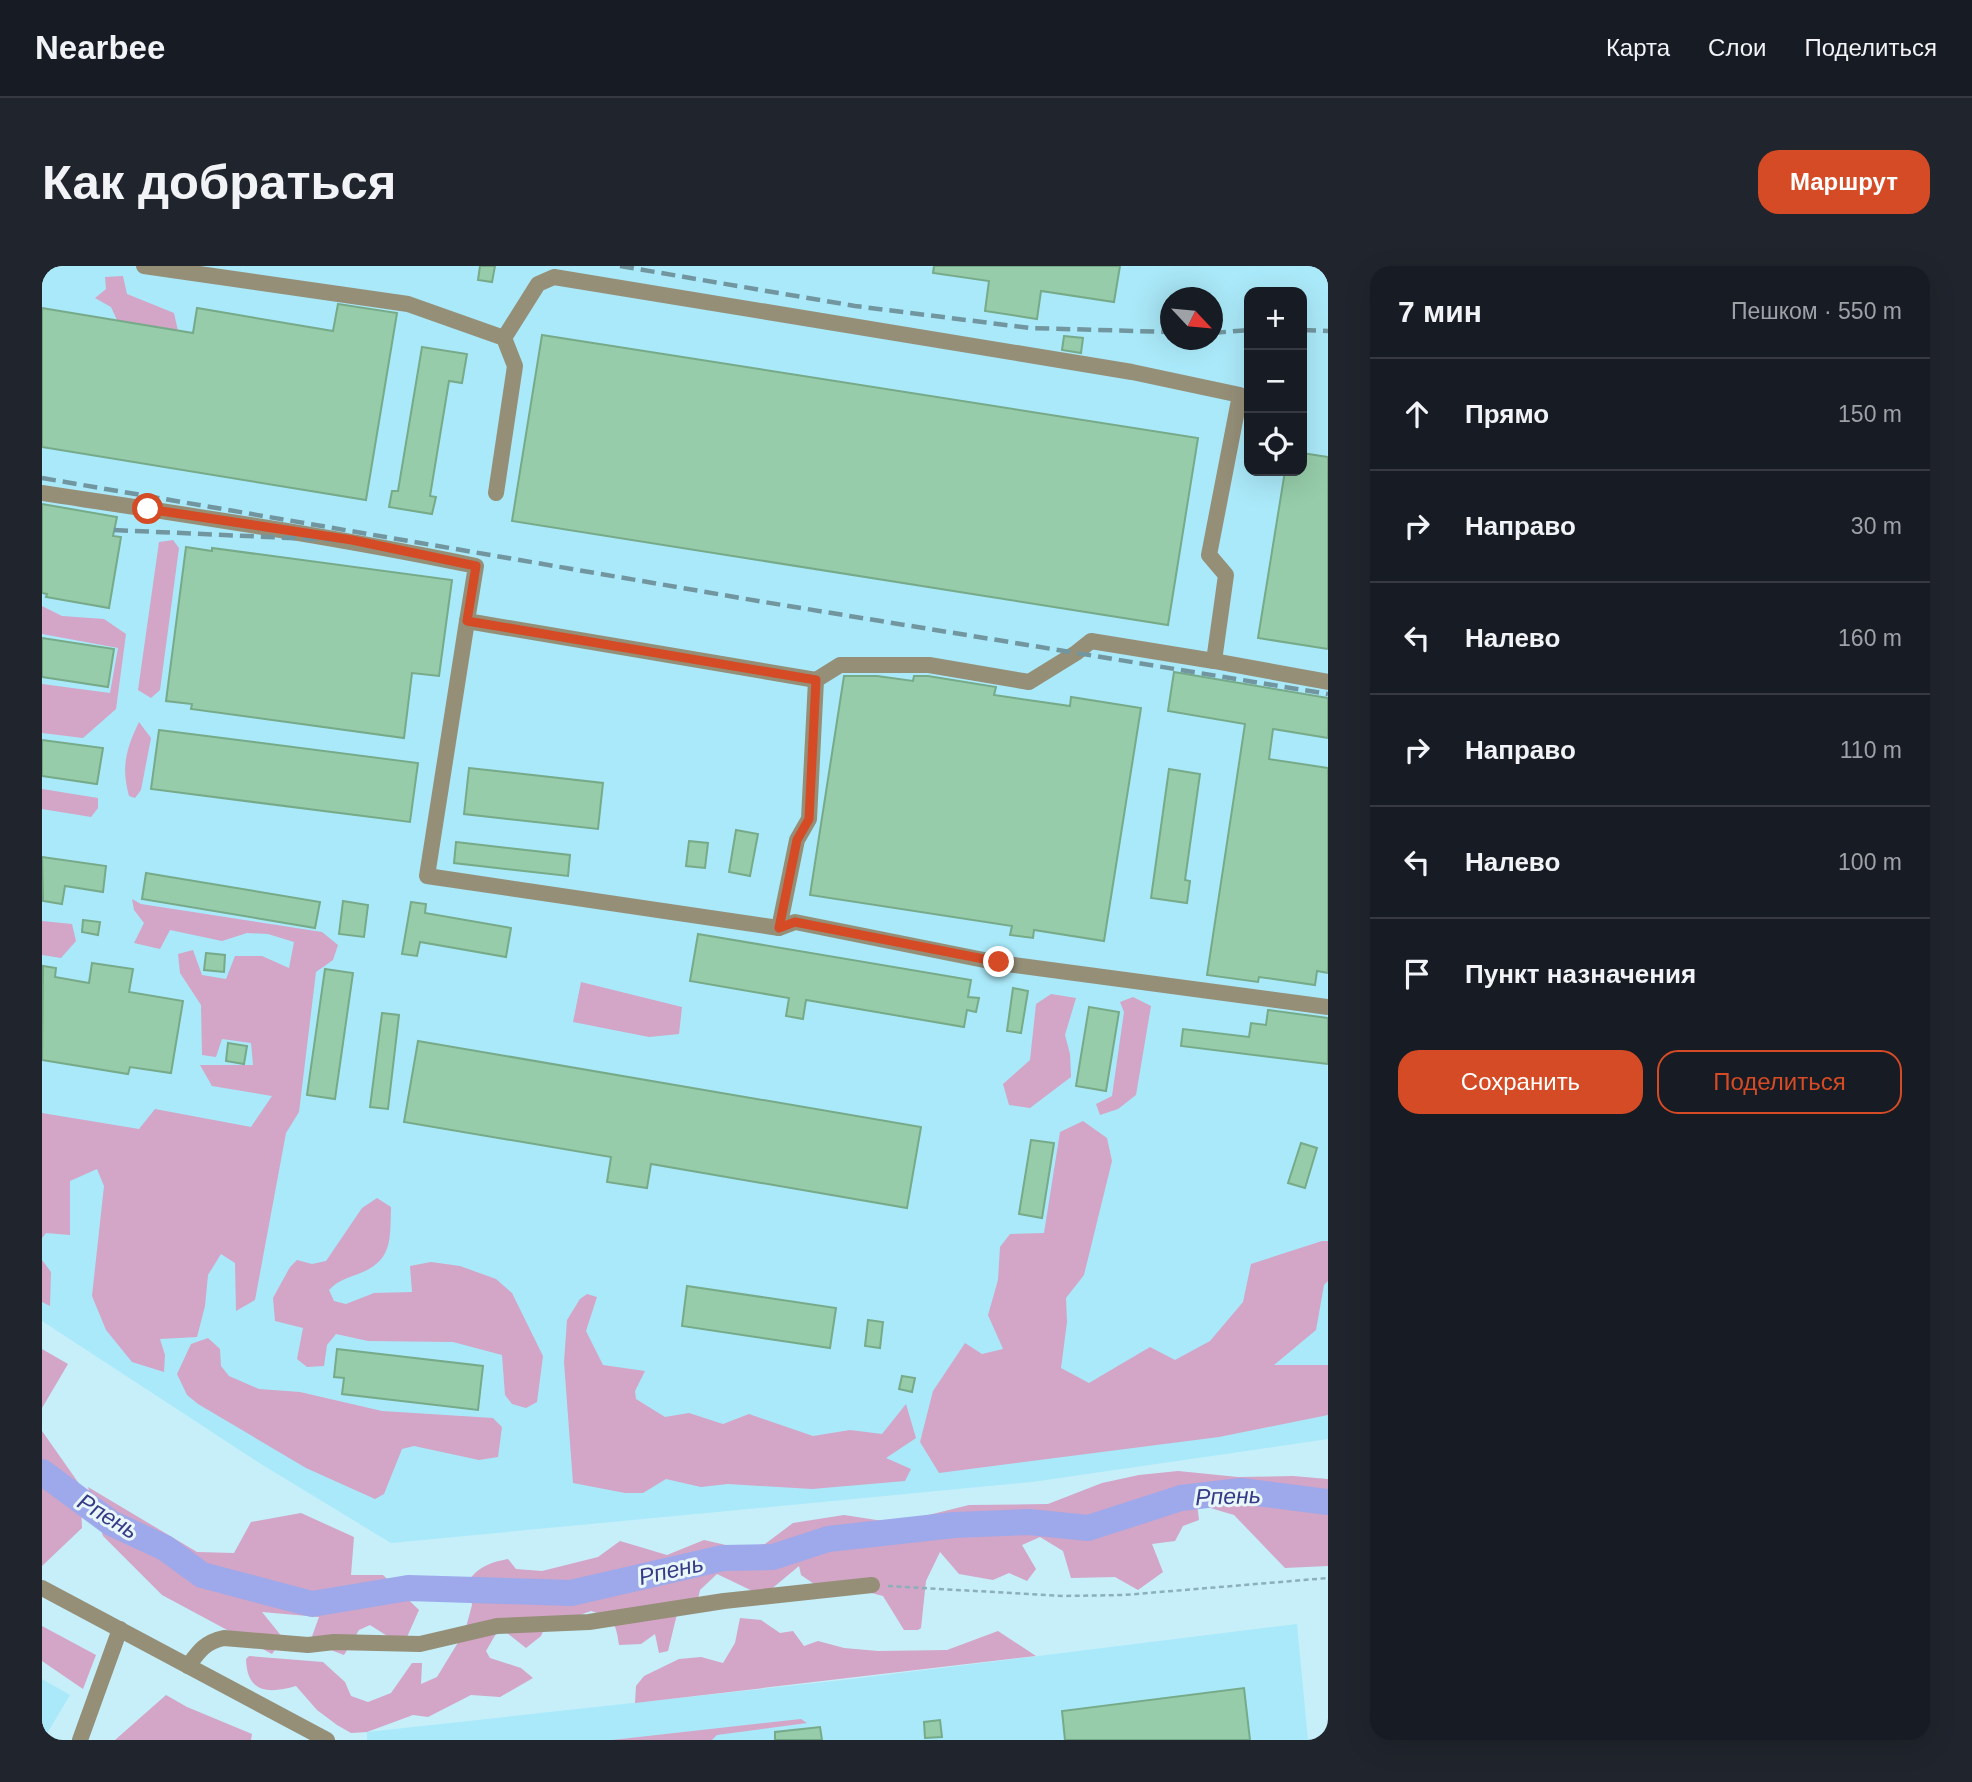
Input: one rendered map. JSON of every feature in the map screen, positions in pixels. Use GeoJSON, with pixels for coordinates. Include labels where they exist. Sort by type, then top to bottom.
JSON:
{"type":"FeatureCollection","features":[{"type":"Feature","properties":{"kind":"lane"},"geometry":{"type":"LineString","coordinates":[[144,266],[408,304],[504,338],[515,366],[496,493]]}},
{"type":"Feature","properties":{"kind":"lane"},"geometry":{"type":"LineString","coordinates":[[504,338],[538,285],[554,277],[1132,372],[1240,395],[1209,555],[1226,575],[1214,661]]}},
{"type":"Feature","properties":{"kind":"lane"},"geometry":{"type":"LineString","coordinates":[[42,493],[265,529],[352,540],[476,566],[427,876],[779,928],[795,922],[999,962],[1328,1007]]}},
{"type":"Feature","properties":{"kind":"lane"},"geometry":{"type":"LineString","coordinates":[[467,621],[816,680],[839,665],[929,665],[1029,682],[1091,641],[1328,682]]}},
{"type":"Feature","properties":{"kind":"lane"},"geometry":{"type":"LineString","coordinates":[[779,928],[797,840],[809,819],[816,680]]}},
{"type":"Feature","properties":{"kind":"lane"},"geometry":{"type":"LineString","coordinates":[[188,1665],[202,1646],[223,1638],[308,1645],[334,1642],[420,1644],[496,1626],[589,1622],[724,1601],[872,1585]]}},
{"type":"Feature","properties":{"kind":"lane"},"geometry":{"type":"LineString","coordinates":[[42,1588],[327,1740]]}},
{"type":"Feature","properties":{"kind":"lane"},"geometry":{"type":"LineString","coordinates":[[79,1740],[120,1629]]}},
{"type":"Feature","properties":{"kind":"path"},"geometry":{"type":"LineString","coordinates":[[872,1585],[1063,1597],[1124,1595],[1328,1578]]}},
{"type":"Feature","properties":{"kind":"shaded area"},"geometry":{"type":"Polygon","coordinates":[[[42,266],[1328,266],[1328,1439],[1032,1482],[391,1543],[261,1464],[42,1321],[42,266]]]}},
{"type":"Feature","properties":{"kind":"shaded area"},"geometry":{"type":"Polygon","coordinates":[[[123,276],[127,294],[174,313],[178,331],[117,320],[111,307],[95,298],[106,289],[105,277],[123,276]]]}},
{"type":"Feature","properties":{"kind":"shaded area"},"geometry":{"type":"Polygon","coordinates":[[[173,540],[179,548],[160,690],[151,698],[138,690],[159,542],[173,540]]]}},
{"type":"Feature","properties":{"kind":"shaded area"},"geometry":{"type":"Polygon","coordinates":[[[42,606],[62,616],[104,619],[126,634],[116,709],[83,738],[42,733],[42,684],[110,693],[118,648],[42,634],[42,606]]]}},
{"type":"Feature","properties":{"kind":"shaded area"},"geometry":{"type":"Polygon","coordinates":[[[139,722],[151,738],[141,790],[135,798],[129,796],[125,767],[128,750],[139,722]]]}},
{"type":"Feature","properties":{"kind":"shaded area"},"geometry":{"type":"Polygon","coordinates":[[[42,789],[98,798],[98,808],[91,817],[42,809],[42,789]]]}},
{"type":"Feature","properties":{"kind":"shaded area"},"geometry":{"type":"Polygon","coordinates":[[[132,899],[141,904],[322,932],[338,945],[333,960],[316,972],[299,1112],[286,1133],[255,1300],[236,1311],[235,1263],[221,1254],[208,1275],[205,1306],[197,1337],[160,1339],[165,1355],[164,1372],[132,1362],[106,1330],[92,1296],[104,1186],[97,1169],[70,1181],[70,1235],[46,1233],[42,1238],[42,1113],[139,1129],[155,1109],[251,1127],[272,1096],[212,1086],[200,1065],[253,1065],[251,1043],[222,1039],[216,1057],[202,1055],[201,1005],[180,973],[178,954],[193,950],[202,975],[226,979],[235,956],[262,956],[289,968],[294,942],[268,934],[247,933],[222,941],[170,930],[160,949],[134,943],[144,923],[134,910],[132,899]]]}},
{"type":"Feature","properties":{"kind":"shaded area"},"geometry":{"type":"Polygon","coordinates":[[[42,921],[72,924],[76,941],[61,958],[42,955],[42,921]]]}},
{"type":"Feature","properties":{"kind":"shaded area"},"geometry":{"type":"Polygon","coordinates":[[[581,982],[682,1007],[679,1034],[649,1037],[573,1022],[581,982]]]}},
{"type":"Feature","properties":{"kind":"shaded area"},"geometry":{"type":"Polygon","coordinates":[[[1051,994],[1076,998],[1065,1035],[1070,1054],[1071,1077],[1030,1108],[1009,1105],[1003,1084],[1030,1060],[1036,1004],[1051,994]]]}},
{"type":"Feature","properties":{"kind":"shaded area"},"geometry":{"type":"Polygon","coordinates":[[[1133,997],[1151,1006],[1136,1095],[1118,1109],[1100,1115],[1096,1104],[1112,1096],[1124,1012],[1120,1002],[1133,997]]]}},
{"type":"Feature","properties":{"kind":"shaded area"},"geometry":{"type":"Polygon","coordinates":[[[1083,1121],[1107,1138],[1112,1161],[1084,1275],[1066,1298],[1067,1322],[1061,1368],[1089,1383],[1150,1347],[1175,1360],[1210,1341],[1243,1302],[1251,1264],[1328,1241],[1328,1281],[1324,1285],[1316,1330],[1274,1365],[1328,1365],[1328,1415],[1219,1437],[939,1473],[920,1442],[933,1391],[965,1343],[982,1354],[1003,1349],[988,1315],[998,1280],[1000,1247],[1010,1234],[1044,1233],[1060,1132],[1083,1121]]]}},
{"type":"Feature","properties":{"kind":"shaded area"},"geometry":{"type":"Polygon","coordinates":[[[377,1198],[391,1207],[389,1239],[384,1256],[369,1269],[332,1287],[329,1290],[334,1301],[346,1304],[374,1293],[412,1292],[410,1266],[431,1262],[460,1266],[496,1279],[512,1293],[543,1356],[537,1402],[526,1408],[512,1404],[505,1395],[502,1355],[453,1342],[368,1341],[336,1334],[327,1345],[324,1366],[307,1367],[297,1359],[303,1328],[275,1321],[273,1298],[290,1267],[297,1260],[312,1264],[326,1261],[362,1208],[377,1198]]]}},
{"type":"Feature","properties":{"kind":"shaded area"},"geometry":{"type":"Polygon","coordinates":[[[42,1260],[51,1272],[50,1306],[42,1302],[42,1260]]]}},
{"type":"Feature","properties":{"kind":"shaded area"},"geometry":{"type":"Polygon","coordinates":[[[587,1294],[597,1297],[586,1331],[603,1365],[645,1371],[635,1391],[636,1399],[665,1417],[689,1413],[723,1424],[749,1414],[813,1436],[850,1430],[882,1434],[906,1404],[916,1438],[886,1458],[911,1469],[905,1481],[812,1489],[728,1484],[701,1487],[666,1479],[643,1493],[625,1493],[573,1483],[564,1362],[567,1320],[580,1299],[587,1294]]]}},
{"type":"Feature","properties":{"kind":"shaded area"},"geometry":{"type":"Polygon","coordinates":[[[208,1338],[220,1349],[221,1366],[229,1376],[259,1389],[300,1392],[382,1411],[493,1418],[502,1427],[498,1457],[479,1460],[414,1446],[402,1449],[384,1494],[375,1499],[306,1468],[187,1395],[177,1374],[191,1344],[208,1338]]]}},
{"type":"Feature","properties":{"kind":"shaded area"},"geometry":{"type":"Polygon","coordinates":[[[42,1349],[68,1364],[42,1408],[42,1349]]]}},
{"type":"Feature","properties":{"kind":"shaded area"},"geometry":{"type":"Polygon","coordinates":[[[42,1431],[80,1485],[82,1528],[42,1566],[42,1431]]]}},
{"type":"Feature","properties":{"kind":"shaded area"},"geometry":{"type":"Polygon","coordinates":[[[1178,1471],[1238,1477],[1293,1476],[1328,1479],[1328,1566],[1285,1568],[1234,1515],[1197,1504],[1199,1520],[1183,1526],[1175,1541],[1152,1544],[1163,1572],[1138,1590],[1115,1577],[1071,1578],[1063,1551],[1040,1537],[1022,1545],[1036,1569],[1027,1581],[1009,1573],[993,1580],[959,1574],[940,1552],[926,1581],[921,1628],[918,1630],[904,1630],[883,1596],[860,1590],[827,1593],[801,1575],[799,1566],[763,1596],[717,1574],[700,1590],[696,1607],[678,1610],[668,1651],[659,1653],[655,1634],[641,1644],[619,1645],[617,1631],[612,1622],[591,1611],[545,1627],[541,1636],[526,1648],[507,1633],[497,1632],[486,1651],[490,1658],[521,1668],[533,1678],[500,1697],[471,1695],[428,1717],[413,1715],[367,1732],[351,1733],[337,1725],[317,1710],[296,1686],[268,1690],[255,1685],[247,1670],[246,1659],[249,1656],[323,1662],[345,1682],[351,1696],[368,1702],[391,1693],[412,1663],[422,1663],[421,1684],[437,1677],[465,1631],[472,1605],[469,1580],[486,1565],[508,1559],[516,1569],[542,1571],[598,1557],[620,1541],[667,1555],[704,1540],[739,1548],[765,1544],[793,1523],[844,1515],[896,1523],[969,1505],[1048,1504],[1102,1483],[1139,1475],[1178,1471]]]}},
{"type":"Feature","properties":{"kind":"shaded area"},"geometry":{"type":"Polygon","coordinates":[[[88,1487],[197,1552],[234,1553],[251,1522],[301,1513],[354,1537],[351,1575],[383,1575],[419,1610],[403,1646],[370,1625],[359,1630],[344,1655],[310,1642],[319,1617],[262,1612],[283,1638],[272,1654],[162,1595],[103,1536],[88,1487]]]}},
{"type":"Feature","properties":{"kind":"shaded area"},"geometry":{"type":"Polygon","coordinates":[[[740,1618],[761,1620],[780,1633],[793,1631],[804,1646],[818,1641],[844,1648],[878,1651],[947,1650],[998,1631],[1036,1656],[635,1703],[636,1686],[644,1676],[679,1659],[701,1657],[723,1663],[735,1643],[740,1618]]]}},
{"type":"Feature","properties":{"kind":"shaded area"},"geometry":{"type":"Polygon","coordinates":[[[1297,1624],[1308,1740],[367,1740],[367,1732],[843,1680],[1297,1624]]]}},
{"type":"Feature","properties":{"kind":"shaded area"},"geometry":{"type":"Polygon","coordinates":[[[42,1626],[96,1655],[83,1689],[42,1661],[42,1626]]]}},
{"type":"Feature","properties":{"kind":"shaded area"},"geometry":{"type":"Polygon","coordinates":[[[42,1679],[70,1695],[43,1740],[42,1740],[42,1679]]]}},
{"type":"Feature","properties":{"kind":"shaded area"},"geometry":{"type":"Polygon","coordinates":[[[166,1695],[187,1707],[252,1734],[251,1740],[115,1740],[166,1695]]]}},
{"type":"Feature","properties":{"kind":"shaded area"},"geometry":{"type":"Polygon","coordinates":[[[801,1719],[807,1723],[717,1735],[712,1740],[612,1740],[801,1719]]]}},
{"type":"Feature","properties":{"kind":"building"},"geometry":{"type":"Polygon","coordinates":[[[480,266],[495,266],[492,282],[478,280],[480,266]]]}},
{"type":"Feature","properties":{"kind":"building"},"geometry":{"type":"Polygon","coordinates":[[[934,266],[1120,266],[1114,302],[1041,291],[1037,319],[985,311],[989,281],[933,273],[934,266]]]}},
{"type":"Feature","properties":{"kind":"building"},"geometry":{"type":"Polygon","coordinates":[[[338,304],[397,313],[366,500],[42,447],[42,308],[193,333],[197,308],[333,331],[338,304]]]}},
{"type":"Feature","properties":{"kind":"building"},"geometry":{"type":"Polygon","coordinates":[[[542,335],[1198,438],[1168,625],[512,521],[542,335]]]}},
{"type":"Feature","properties":{"kind":"building"},"geometry":{"type":"Polygon","coordinates":[[[1064,336],[1083,338],[1081,353],[1062,350],[1064,336]]]}},
{"type":"Feature","properties":{"kind":"building"},"geometry":{"type":"Polygon","coordinates":[[[422,347],[467,354],[462,383],[449,381],[430,496],[436,497],[432,514],[389,507],[392,491],[398,491],[422,347]]]}},
{"type":"Feature","properties":{"kind":"building"},"geometry":{"type":"Polygon","coordinates":[[[1307,454],[1328,457],[1328,649],[1258,638],[1284,476],[1307,476],[1307,454]]]}},
{"type":"Feature","properties":{"kind":"building"},"geometry":{"type":"Polygon","coordinates":[[[42,504],[117,517],[113,536],[121,537],[109,608],[46,597],[47,594],[42,593],[42,504]]]}},
{"type":"Feature","properties":{"kind":"building"},"geometry":{"type":"Polygon","coordinates":[[[186,547],[212,551],[212,548],[452,580],[439,676],[412,673],[404,738],[191,709],[192,704],[166,701],[186,547]]]}},
{"type":"Feature","properties":{"kind":"building"},"geometry":{"type":"Polygon","coordinates":[[[42,638],[114,649],[108,687],[42,677],[42,638]]]}},
{"type":"Feature","properties":{"kind":"building"},"geometry":{"type":"Polygon","coordinates":[[[1174,672],[1328,698],[1328,738],[1273,729],[1269,759],[1328,768],[1328,973],[1317,971],[1315,985],[1259,977],[1258,982],[1207,975],[1245,724],[1168,711],[1174,672]]]}},
{"type":"Feature","properties":{"kind":"building"},"geometry":{"type":"Polygon","coordinates":[[[844,676],[877,676],[913,681],[914,676],[928,676],[996,687],[994,695],[1070,706],[1071,697],[1141,708],[1104,941],[1034,930],[1033,938],[1010,935],[1012,926],[810,895],[844,676]]]}},
{"type":"Feature","properties":{"kind":"building"},"geometry":{"type":"Polygon","coordinates":[[[159,730],[418,763],[410,822],[151,789],[159,730]]]}},
{"type":"Feature","properties":{"kind":"building"},"geometry":{"type":"Polygon","coordinates":[[[42,740],[103,748],[97,784],[42,776],[42,740]]]}},
{"type":"Feature","properties":{"kind":"building"},"geometry":{"type":"Polygon","coordinates":[[[469,768],[603,783],[598,829],[464,814],[469,768]]]}},
{"type":"Feature","properties":{"kind":"building"},"geometry":{"type":"Polygon","coordinates":[[[1169,769],[1200,774],[1185,880],[1190,881],[1187,903],[1151,898],[1169,769]]]}},
{"type":"Feature","properties":{"kind":"building"},"geometry":{"type":"Polygon","coordinates":[[[736,830],[758,834],[750,876],[729,872],[736,830]]]}},
{"type":"Feature","properties":{"kind":"building"},"geometry":{"type":"Polygon","coordinates":[[[689,841],[708,843],[705,868],[686,866],[689,841]]]}},
{"type":"Feature","properties":{"kind":"building"},"geometry":{"type":"Polygon","coordinates":[[[456,842],[570,855],[568,876],[454,863],[456,842]]]}},
{"type":"Feature","properties":{"kind":"building"},"geometry":{"type":"Polygon","coordinates":[[[42,857],[106,866],[103,892],[65,886],[62,904],[43,901],[42,857]]]}},
{"type":"Feature","properties":{"kind":"building"},"geometry":{"type":"Polygon","coordinates":[[[146,873],[320,902],[315,928],[142,899],[146,873]]]}},
{"type":"Feature","properties":{"kind":"building"},"geometry":{"type":"Polygon","coordinates":[[[343,901],[368,905],[364,937],[339,934],[343,901]]]}},
{"type":"Feature","properties":{"kind":"building"},"geometry":{"type":"Polygon","coordinates":[[[411,902],[426,904],[425,913],[511,928],[506,957],[420,942],[417,956],[402,954],[411,902]]]}},
{"type":"Feature","properties":{"kind":"building"},"geometry":{"type":"Polygon","coordinates":[[[83,920],[100,922],[98,935],[82,932],[83,920]]]}},
{"type":"Feature","properties":{"kind":"building"},"geometry":{"type":"Polygon","coordinates":[[[698,934],[971,980],[968,997],[979,998],[976,1012],[967,1010],[964,1027],[806,1000],[803,1019],[786,1016],[789,998],[690,981],[698,934]]]}},
{"type":"Feature","properties":{"kind":"building"},"geometry":{"type":"Polygon","coordinates":[[[206,953],[225,955],[224,972],[204,970],[206,953]]]}},
{"type":"Feature","properties":{"kind":"building"},"geometry":{"type":"Polygon","coordinates":[[[92,963],[133,969],[129,992],[183,1001],[171,1073],[130,1067],[128,1074],[42,1060],[43,966],[56,968],[55,977],[89,983],[92,963]]]}},
{"type":"Feature","properties":{"kind":"building"},"geometry":{"type":"Polygon","coordinates":[[[325,969],[353,973],[335,1099],[307,1095],[325,969]]]}},
{"type":"Feature","properties":{"kind":"building"},"geometry":{"type":"Polygon","coordinates":[[[1013,988],[1028,991],[1021,1033],[1007,1031],[1013,988]]]}},
{"type":"Feature","properties":{"kind":"building"},"geometry":{"type":"Polygon","coordinates":[[[1089,1007],[1119,1012],[1106,1091],[1076,1086],[1089,1007]]]}},
{"type":"Feature","properties":{"kind":"building"},"geometry":{"type":"Polygon","coordinates":[[[1268,1010],[1328,1018],[1328,1064],[1181,1046],[1183,1029],[1249,1037],[1251,1023],[1266,1025],[1268,1010]]]}},
{"type":"Feature","properties":{"kind":"building"},"geometry":{"type":"Polygon","coordinates":[[[382,1013],[399,1015],[388,1109],[370,1107],[382,1013]]]}},
{"type":"Feature","properties":{"kind":"building"},"geometry":{"type":"Polygon","coordinates":[[[418,1041],[921,1127],[907,1208],[651,1164],[647,1188],[607,1182],[611,1157],[404,1122],[418,1041]]]}},
{"type":"Feature","properties":{"kind":"building"},"geometry":{"type":"Polygon","coordinates":[[[228,1043],[247,1046],[244,1064],[226,1061],[228,1043]]]}},
{"type":"Feature","properties":{"kind":"building"},"geometry":{"type":"Polygon","coordinates":[[[1031,1140],[1054,1143],[1042,1218],[1019,1214],[1031,1140]]]}},
{"type":"Feature","properties":{"kind":"building"},"geometry":{"type":"Polygon","coordinates":[[[1301,1143],[1317,1148],[1305,1188],[1288,1183],[1301,1143]]]}},
{"type":"Feature","properties":{"kind":"building"},"geometry":{"type":"Polygon","coordinates":[[[687,1286],[836,1308],[830,1348],[682,1326],[687,1286]]]}},
{"type":"Feature","properties":{"kind":"building"},"geometry":{"type":"Polygon","coordinates":[[[868,1320],[883,1322],[880,1348],[865,1346],[868,1320]]]}},
{"type":"Feature","properties":{"kind":"building"},"geometry":{"type":"Polygon","coordinates":[[[337,1349],[483,1366],[478,1410],[342,1394],[344,1378],[334,1377],[337,1349]]]}},
{"type":"Feature","properties":{"kind":"building"},"geometry":{"type":"Polygon","coordinates":[[[902,1376],[915,1378],[912,1392],[899,1389],[902,1376]]]}},
{"type":"Feature","properties":{"kind":"building"},"geometry":{"type":"Polygon","coordinates":[[[1244,1688],[1250,1740],[1065,1740],[1062,1711],[1244,1688]]]}},
{"type":"Feature","properties":{"kind":"building"},"geometry":{"type":"Polygon","coordinates":[[[940,1720],[942,1737],[925,1738],[924,1722],[940,1720]]]}},
{"type":"Feature","properties":{"kind":"building"},"geometry":{"type":"Polygon","coordinates":[[[820,1727],[822,1740],[775,1740],[775,1732],[820,1727]]]}},
{"type":"Feature","properties":{"kind":"waterway","name":"Рпень"},"geometry":{"type":"LineString","coordinates":[[42,1472],[111,1523],[165,1548],[202,1575],[312,1604],[408,1588],[571,1593],[723,1558],[773,1557],[828,1539],[954,1525],[1029,1522],[1088,1528],[1181,1498],[1241,1491],[1328,1502]]}},
{"type":"Feature","properties":{"kind":"railway"},"geometry":{"type":"LineString","coordinates":[[620,266],[855,306],[1030,328],[1160,332]]}},
{"type":"Feature","properties":{"kind":"railway"},"geometry":{"type":"LineString","coordinates":[[1223,332],[1244,330]]}},
{"type":"Feature","properties":{"kind":"railway"},"geometry":{"type":"LineString","coordinates":[[1307,330],[1328,331]]}},
{"type":"Feature","properties":{"kind":"railway"},"geometry":{"type":"LineString","coordinates":[[42,478],[764,602],[1328,694]]}},
{"type":"Feature","properties":{"kind":"railway"},"geometry":{"type":"LineString","coordinates":[[114,530],[356,541]]}},
{"type":"Feature","properties":{"kind":"route"},"geometry":{"type":"LineString","coordinates":[[148,509],[265,529],[352,540],[476,566],[467,621],[816,680],[809,819],[797,840],[779,928],[795,922],[999,962]]}}]}
